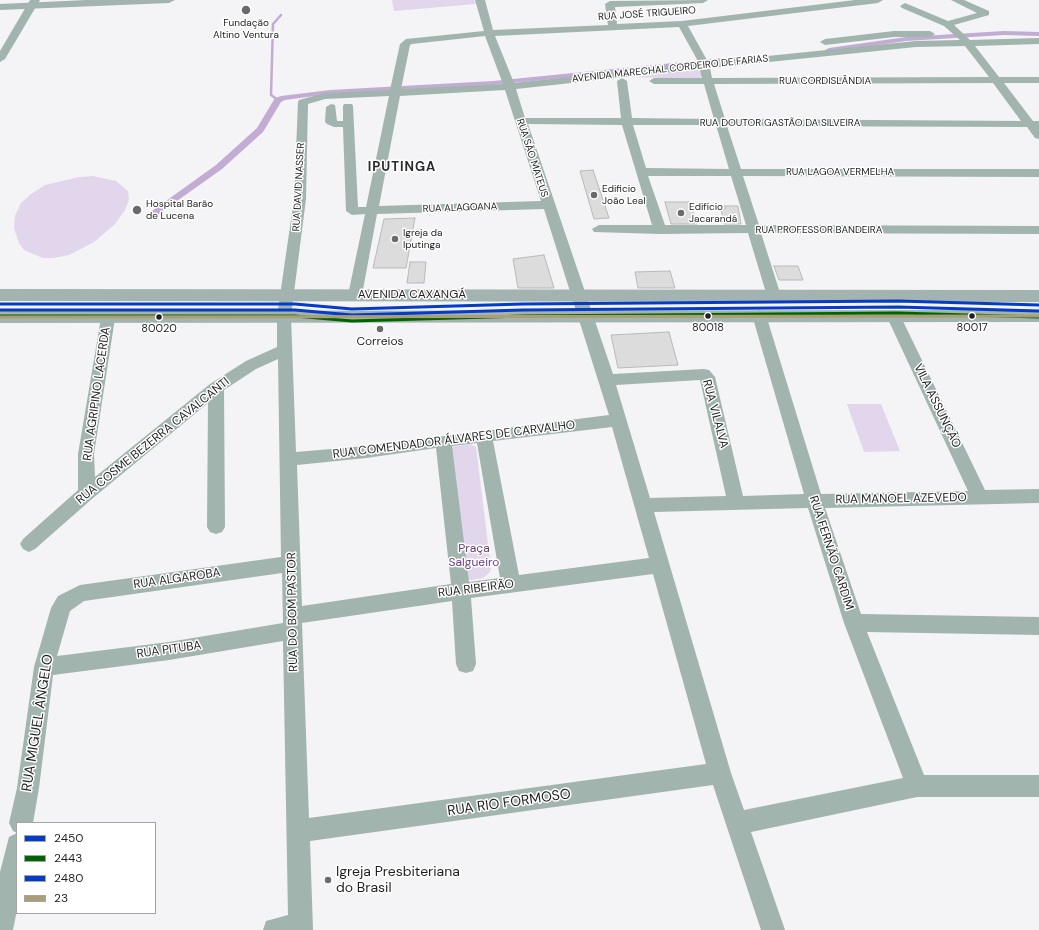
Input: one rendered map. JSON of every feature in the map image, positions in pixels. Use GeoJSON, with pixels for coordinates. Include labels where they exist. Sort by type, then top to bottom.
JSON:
{"type":"FeatureCollection","features":[{"type":"Feature","properties":{"kind":"main road"},"geometry":{"type":"LineString","coordinates":[[0,7],[33,3],[169,0]]}},
{"type":"Feature","properties":{"kind":"main road","name":"AVENIDA CAXANGÁ"},"geometry":{"type":"LineString","coordinates":[[0,295],[1039,296]]}},
{"type":"Feature","properties":{"kind":"main road","name":"AVENIDA CAXANGÁ"},"geometry":{"type":"LineString","coordinates":[[0,317],[108,318],[586,315],[1039,316]]}},
{"type":"Feature","properties":{"kind":"street","name":"RUA SÃO MATEUS"},"geometry":{"type":"LineString","coordinates":[[480,0],[489,33],[521,121],[607,380],[720,773],[772,930]]}},
{"type":"Feature","properties":{"kind":"street"},"geometry":{"type":"LineString","coordinates":[[613,28],[610,4],[703,0]]}},
{"type":"Feature","properties":{"kind":"street","name":"RUA JOSÉ TRIGUEIRO"},"geometry":{"type":"LineString","coordinates":[[396,85],[405,44],[409,41],[489,33],[682,24],[878,0]]}},
{"type":"Feature","properties":{"kind":"street"},"geometry":{"type":"LineString","coordinates":[[947,24],[985,15],[985,12],[956,0]]}},
{"type":"Feature","properties":{"kind":"street"},"geometry":{"type":"LineString","coordinates":[[0,59],[33,3]]}},
{"type":"Feature","properties":{"kind":"street"},"geometry":{"type":"LineString","coordinates":[[905,6],[947,24],[963,37],[996,80],[1034,124],[1039,136]]}},
{"type":"Feature","properties":{"kind":"street"},"geometry":{"type":"LineString","coordinates":[[682,24],[700,60],[708,81],[774,296]]}},
{"type":"Feature","properties":{"kind":"street"},"geometry":{"type":"LineString","coordinates":[[816,43],[894,34],[963,37]]}},
{"type":"Feature","properties":{"kind":"street","name":"AVENIDA MARECHAL CORDEIRO DE FARIAS"},"geometry":{"type":"LineString","coordinates":[[302,102],[325,96],[396,85],[617,78],[700,60],[760,59],[916,44],[963,37],[1039,41]]}},
{"type":"Feature","properties":{"kind":"street"},"geometry":{"type":"LineString","coordinates":[[700,60],[800,45]]}},
{"type":"Feature","properties":{"kind":"street"},"geometry":{"type":"LineString","coordinates":[[617,78],[641,172],[660,230]]}},
{"type":"Feature","properties":{"kind":"street","name":"RUA CORDISLÂNDIA"},"geometry":{"type":"LineString","coordinates":[[617,78],[708,81],[1039,80]]}},
{"type":"Feature","properties":{"kind":"street"},"geometry":{"type":"LineString","coordinates":[[356,295],[396,85]]}},
{"type":"Feature","properties":{"kind":"street","name":"RUA DAVID NASSER"},"geometry":{"type":"LineString","coordinates":[[287,295],[300,198],[302,102]]}},
{"type":"Feature","properties":{"kind":"street"},"geometry":{"type":"LineString","coordinates":[[331,107],[331,122],[334,124],[350,124],[348,106]]}},
{"type":"Feature","properties":{"kind":"street","name":"RUA DOUTOR GASTÃO DA SILVEIRA"},"geometry":{"type":"LineString","coordinates":[[521,121],[1034,124]]}},
{"type":"Feature","properties":{"kind":"street","name":"RUA ALAGOANA"},"geometry":{"type":"LineString","coordinates":[[350,124],[352,211],[548,205]]}},
{"type":"Feature","properties":{"kind":"street","name":"RUA LAGOA VERMELHA"},"geometry":{"type":"LineString","coordinates":[[641,172],[1039,173]]}},
{"type":"Feature","properties":{"kind":"street","name":"RUA PROFESSOR BANDEIRA"},"geometry":{"type":"LineString","coordinates":[[599,229],[1039,230]]}},
{"type":"Feature","properties":{"kind":"street","name":"RUA DO BOM PASTOR"},"geometry":{"type":"LineString","coordinates":[[287,295],[284,316],[301,927]]}},
{"type":"Feature","properties":{"kind":"street","name":"RUA FERNÃO CARDIM"},"geometry":{"type":"LineString","coordinates":[[759,315],[814,500],[854,623],[918,786]]}},
{"type":"Feature","properties":{"kind":"street","name":"VILA ASSUNÇÃO"},"geometry":{"type":"LineString","coordinates":[[893,316],[980,497]]}},
{"type":"Feature","properties":{"kind":"street","name":"RUA AGRIPINO LACERDA"},"geometry":{"type":"LineString","coordinates":[[87,493],[86,454],[108,318]]}},
{"type":"Feature","properties":{"kind":"street","name":"RUA COSME BEZERRA CAVALCANTI"},"geometry":{"type":"LineString","coordinates":[[29,544],[87,493],[216,388],[251,365],[285,350]]}},
{"type":"Feature","properties":{"kind":"street","name":"RUA VILALVA"},"geometry":{"type":"LineString","coordinates":[[607,380],[704,374],[707,377],[711,391],[736,502]]}},
{"type":"Feature","properties":{"kind":"street"},"geometry":{"type":"LineString","coordinates":[[216,388],[216,527]]}},
{"type":"Feature","properties":{"kind":"street","name":"RUA COMENDADOR ÁLVARES DE CARVALHO"},"geometry":{"type":"LineString","coordinates":[[289,459],[366,452],[618,420]]}},
{"type":"Feature","properties":{"kind":"street"},"geometry":{"type":"LineString","coordinates":[[484,437],[511,585]]}},
{"type":"Feature","properties":{"kind":"street"},"geometry":{"type":"LineString","coordinates":[[444,441],[461,591],[466,664]]}},
{"type":"Feature","properties":{"kind":"street","name":"RUA MANOEL AZEVEDO"},"geometry":{"type":"LineString","coordinates":[[643,505],[1039,496]]}},
{"type":"Feature","properties":{"kind":"street","name":"RUA ALGAROBA"},"geometry":{"type":"LineString","coordinates":[[65,602],[80,593],[292,564]]}},
{"type":"Feature","properties":{"kind":"street","name":"RUA RIBEIRÃO"},"geometry":{"type":"LineString","coordinates":[[292,623],[461,591],[660,565]]}},
{"type":"Feature","properties":{"kind":"street","name":"RUA MIGUEL ÂNGELO"},"geometry":{"type":"LineString","coordinates":[[21,822],[28,788],[44,667],[61,608],[65,602]]}},
{"type":"Feature","properties":{"kind":"street","name":"RUA PITUBA"},"geometry":{"type":"LineString","coordinates":[[44,667],[169,651],[292,623]]}},
{"type":"Feature","properties":{"kind":"street"},"geometry":{"type":"LineString","coordinates":[[854,623],[1039,626]]}},
{"type":"Feature","properties":{"kind":"street","name":"RUA RIO FORMOSO"},"geometry":{"type":"LineString","coordinates":[[298,831],[657,783],[720,773]]}},
{"type":"Feature","properties":{"kind":"street"},"geometry":{"type":"LineString","coordinates":[[737,822],[918,786],[1039,786]]}},
{"type":"Feature","properties":{"kind":"street"},"geometry":{"type":"LineString","coordinates":[[1,930],[16,850]]}},
{"type":"Feature","properties":{"kind":"street"},"geometry":{"type":"LineString","coordinates":[[275,930],[301,927]]}},
{"type":"Feature","properties":{"kind":"green space"},"geometry":{"type":"Polygon","coordinates":[[[392,0],[474,0],[476,4],[394,11],[392,0]]]}},
{"type":"Feature","properties":{"kind":"green space"},"geometry":{"type":"Polygon","coordinates":[[[694,69],[701,71],[703,77],[697,79],[632,77],[694,69]]]}},
{"type":"Feature","properties":{"kind":"green space"},"geometry":{"type":"Polygon","coordinates":[[[93,176],[116,181],[128,191],[129,200],[125,210],[115,224],[94,242],[69,255],[43,258],[24,250],[19,243],[14,228],[15,216],[21,203],[45,185],[79,177],[93,176]]]}},
{"type":"Feature","properties":{"kind":"green space"},"geometry":{"type":"Polygon","coordinates":[[[847,404],[881,404],[900,451],[864,452],[847,404]]]}},
{"type":"Feature","properties":{"kind":"green space","name":"Praça Salgueiro"},"geometry":{"type":"Polygon","coordinates":[[[470,444],[476,447],[491,568],[490,572],[483,578],[467,580],[450,447],[470,444]]]}},
{"type":"Feature","properties":{"kind":"building","name":"Edificio João Leal"},"geometry":{"type":"Polygon","coordinates":[[[593,170],[609,218],[594,219],[580,171],[593,170]]]}},
{"type":"Feature","properties":{"kind":"building","name":"Edifício Jacarandá"},"geometry":{"type":"Polygon","coordinates":[[[665,202],[690,202],[697,224],[671,224],[665,202]]]}},
{"type":"Feature","properties":{"kind":"building"},"geometry":{"type":"Polygon","coordinates":[[[725,206],[738,206],[741,224],[724,224],[721,209],[725,209],[725,206]]]}},
{"type":"Feature","properties":{"kind":"building","name":"Igreja da Iputinga"},"geometry":{"type":"Polygon","coordinates":[[[415,218],[406,268],[373,268],[384,219],[415,218]]]}},
{"type":"Feature","properties":{"kind":"building"},"geometry":{"type":"Polygon","coordinates":[[[544,255],[554,288],[518,288],[513,259],[544,255]]]}},
{"type":"Feature","properties":{"kind":"building"},"geometry":{"type":"Polygon","coordinates":[[[410,262],[426,262],[424,283],[407,283],[410,262]]]}},
{"type":"Feature","properties":{"kind":"building"},"geometry":{"type":"Polygon","coordinates":[[[774,266],[798,266],[803,280],[779,280],[774,266]]]}},
{"type":"Feature","properties":{"kind":"building"},"geometry":{"type":"Polygon","coordinates":[[[670,271],[675,288],[638,288],[635,272],[670,271]]]}},
{"type":"Feature","properties":{"kind":"building"},"geometry":{"type":"Polygon","coordinates":[[[669,332],[678,365],[618,368],[611,335],[669,332]]]}},
{"type":"Feature","properties":{"kind":"waterway"},"geometry":{"type":"LineString","coordinates":[[278,100],[271,95],[273,24],[281,15]]}},
{"type":"Feature","properties":{"kind":"waterway"},"geometry":{"type":"LineString","coordinates":[[829,50],[906,39],[1004,33],[1039,34]]}},
{"type":"Feature","properties":{"kind":"waterway"},"geometry":{"type":"LineString","coordinates":[[150,216],[219,167],[260,130],[278,100],[284,98],[330,92],[493,83],[734,59]]}},
{"type":"Feature","properties":{"kind":"transit line","name":"2480"},"geometry":{"type":"LineString","coordinates":[[0,304],[295,304],[352,309],[523,304],[898,301],[1039,305]]}},
{"type":"Feature","properties":{"kind":"transit line","name":"2450"},"geometry":{"type":"LineString","coordinates":[[0,310],[295,310],[352,315],[523,310],[898,307],[1039,311]]}},
{"type":"Feature","properties":{"kind":"transit line","name":"2443"},"geometry":{"type":"LineString","coordinates":[[0,316],[295,316],[352,321],[523,316],[898,313],[1039,317]]}},
{"type":"Feature","properties":{"kind":"transit line","name":"23"},"geometry":{"type":"LineString","coordinates":[[0,317],[1039,316]]}},
{"type":"Feature","properties":{"kind":"place","name":"Fundação Altino Ventura"},"geometry":{"type":"Point","coordinates":[246,10]}},
{"type":"Feature","properties":{"kind":"place","name":"Edificio João Leal"},"geometry":{"type":"Point","coordinates":[594,195]}},
{"type":"Feature","properties":{"kind":"place","name":"Hospital Barão de Lucena"},"geometry":{"type":"Point","coordinates":[137,210]}},
{"type":"Feature","properties":{"kind":"place","name":"Edifício Jacarandá"},"geometry":{"type":"Point","coordinates":[681,213]}},
{"type":"Feature","properties":{"kind":"place","name":"Igreja da Iputinga"},"geometry":{"type":"Point","coordinates":[395,239]}},
{"type":"Feature","properties":{"kind":"place","name":"80018"},"geometry":{"type":"Point","coordinates":[708,316]}},
{"type":"Feature","properties":{"kind":"place","name":"80017"},"geometry":{"type":"Point","coordinates":[972,316]}},
{"type":"Feature","properties":{"kind":"place","name":"80020"},"geometry":{"type":"Point","coordinates":[159,317]}},
{"type":"Feature","properties":{"kind":"place","name":"Correios"},"geometry":{"type":"Point","coordinates":[380,329]}},
{"type":"Feature","properties":{"kind":"place","name":"Igreja Presbiteriana do Brasil"},"geometry":{"type":"Point","coordinates":[328,880]}},
{"type":"Feature","properties":{"kind":"district","name":"IPUTINGA"},"geometry":{"type":"Point","coordinates":[402,168]}}]}
